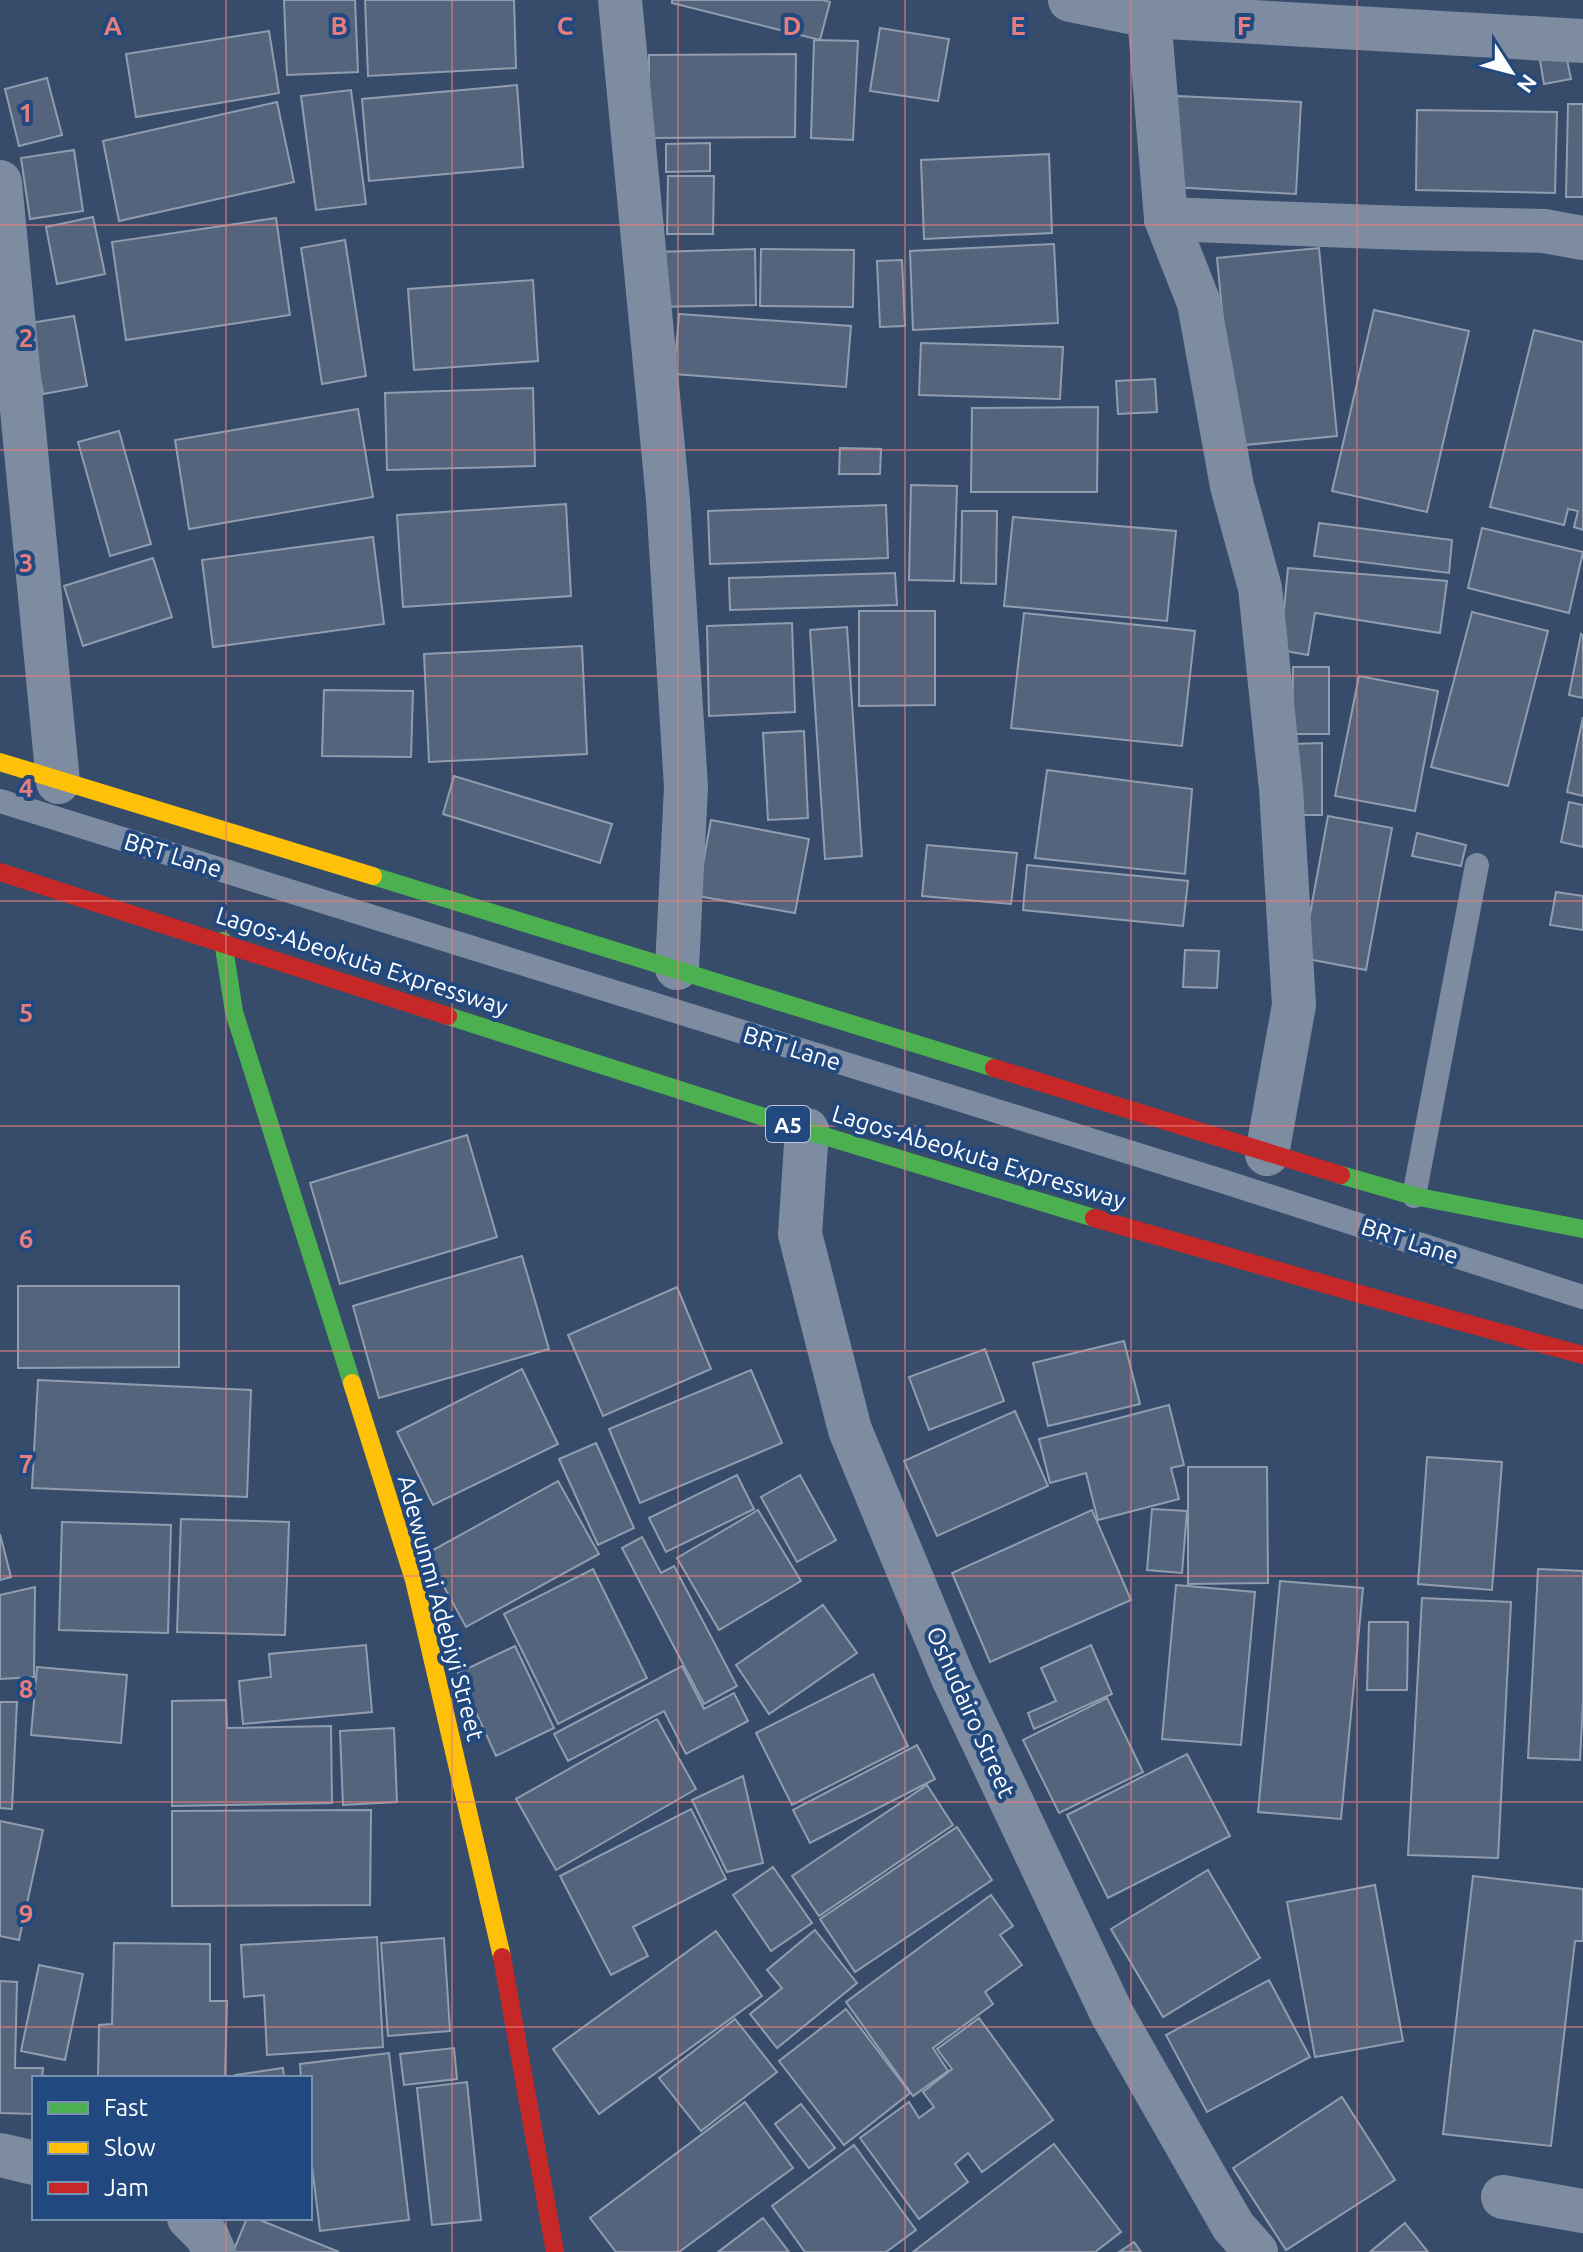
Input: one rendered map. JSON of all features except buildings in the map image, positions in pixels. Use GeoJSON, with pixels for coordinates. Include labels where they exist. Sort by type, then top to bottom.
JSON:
{"type":"FeatureCollection","features":[{"type":"Feature","properties":{"kind":"main road"},"geometry":{"type":"LineString","coordinates":[[0,762],[677,968],[1267,1154],[1414,1196],[1583,1229]]}},
{"type":"Feature","properties":{"kind":"main road","name":"Lagos-Abeokuta Expressway"},"geometry":{"type":"LineString","coordinates":[[0,872],[807,1130],[1358,1296],[1583,1355]]}},
{"type":"Feature","properties":{"kind":"main road","name":"Adewunmi Adebiyi Street"},"geometry":{"type":"LineString","coordinates":[[223,941],[234,1012],[414,1580],[509,1986],[555,2252]]}},
{"type":"Feature","properties":{"kind":"street"},"geometry":{"type":"LineString","coordinates":[[620,0],[668,500],[686,787],[677,968]]}},
{"type":"Feature","properties":{"kind":"street"},"geometry":{"type":"LineString","coordinates":[[1070,0],[1149,16],[1583,41]]}},
{"type":"Feature","properties":{"kind":"street"},"geometry":{"type":"LineString","coordinates":[[1149,16],[1166,219],[1199,303],[1232,486],[1260,588],[1281,789],[1294,1005],[1267,1154]]}},
{"type":"Feature","properties":{"kind":"street"},"geometry":{"type":"LineString","coordinates":[[0,182],[58,782]]}},
{"type":"Feature","properties":{"kind":"street"},"geometry":{"type":"LineString","coordinates":[[1166,219],[1544,231],[1583,238]]}},
{"type":"Feature","properties":{"kind":"street","name":"Oshudairo Street"},"geometry":{"type":"LineString","coordinates":[[807,1130],[800,1234],[850,1430],[953,1678],[1112,2014],[1233,2226],[1256,2252]]}},
{"type":"Feature","properties":{"kind":"street"},"geometry":{"type":"LineString","coordinates":[[0,2155],[32,2163]]}},
{"type":"Feature","properties":{"kind":"street"},"geometry":{"type":"LineString","coordinates":[[1503,2197],[1583,2211]]}},
{"type":"Feature","properties":{"kind":"street"},"geometry":{"type":"LineString","coordinates":[[191,2220],[207,2236],[214,2252]]}},
{"type":"Feature","properties":{"kind":"lane","name":"BRT Lane"},"geometry":{"type":"LineString","coordinates":[[0,801],[1222,1181],[1583,1297]]}},
{"type":"Feature","properties":{"kind":"lane"},"geometry":{"type":"LineString","coordinates":[[1414,1196],[1477,865]]}},
{"type":"Feature","properties":{"kind":"traffic: fast"},"geometry":{"type":"LineString","coordinates":[[373,876],[994,1068]]}},
{"type":"Feature","properties":{"kind":"traffic: fast"},"geometry":{"type":"LineString","coordinates":[[223,941],[234,1012],[352,1383]]}},
{"type":"Feature","properties":{"kind":"traffic: fast"},"geometry":{"type":"LineString","coordinates":[[448,1016],[1094,1218]]}},
{"type":"Feature","properties":{"kind":"traffic: fast"},"geometry":{"type":"LineString","coordinates":[[1341,1175],[1414,1196],[1583,1229]]}},
{"type":"Feature","properties":{"kind":"traffic: slow"},"geometry":{"type":"LineString","coordinates":[[0,762],[373,876]]}},
{"type":"Feature","properties":{"kind":"traffic: slow"},"geometry":{"type":"LineString","coordinates":[[352,1383],[414,1580],[502,1957]]}},
{"type":"Feature","properties":{"kind":"traffic: jam"},"geometry":{"type":"LineString","coordinates":[[0,872],[448,1016]]}},
{"type":"Feature","properties":{"kind":"traffic: jam"},"geometry":{"type":"LineString","coordinates":[[994,1068],[1341,1175]]}},
{"type":"Feature","properties":{"kind":"traffic: jam"},"geometry":{"type":"LineString","coordinates":[[1094,1218],[1583,1355]]}},
{"type":"Feature","properties":{"kind":"traffic: jam"},"geometry":{"type":"LineString","coordinates":[[502,1957],[555,2252]]}}]}
